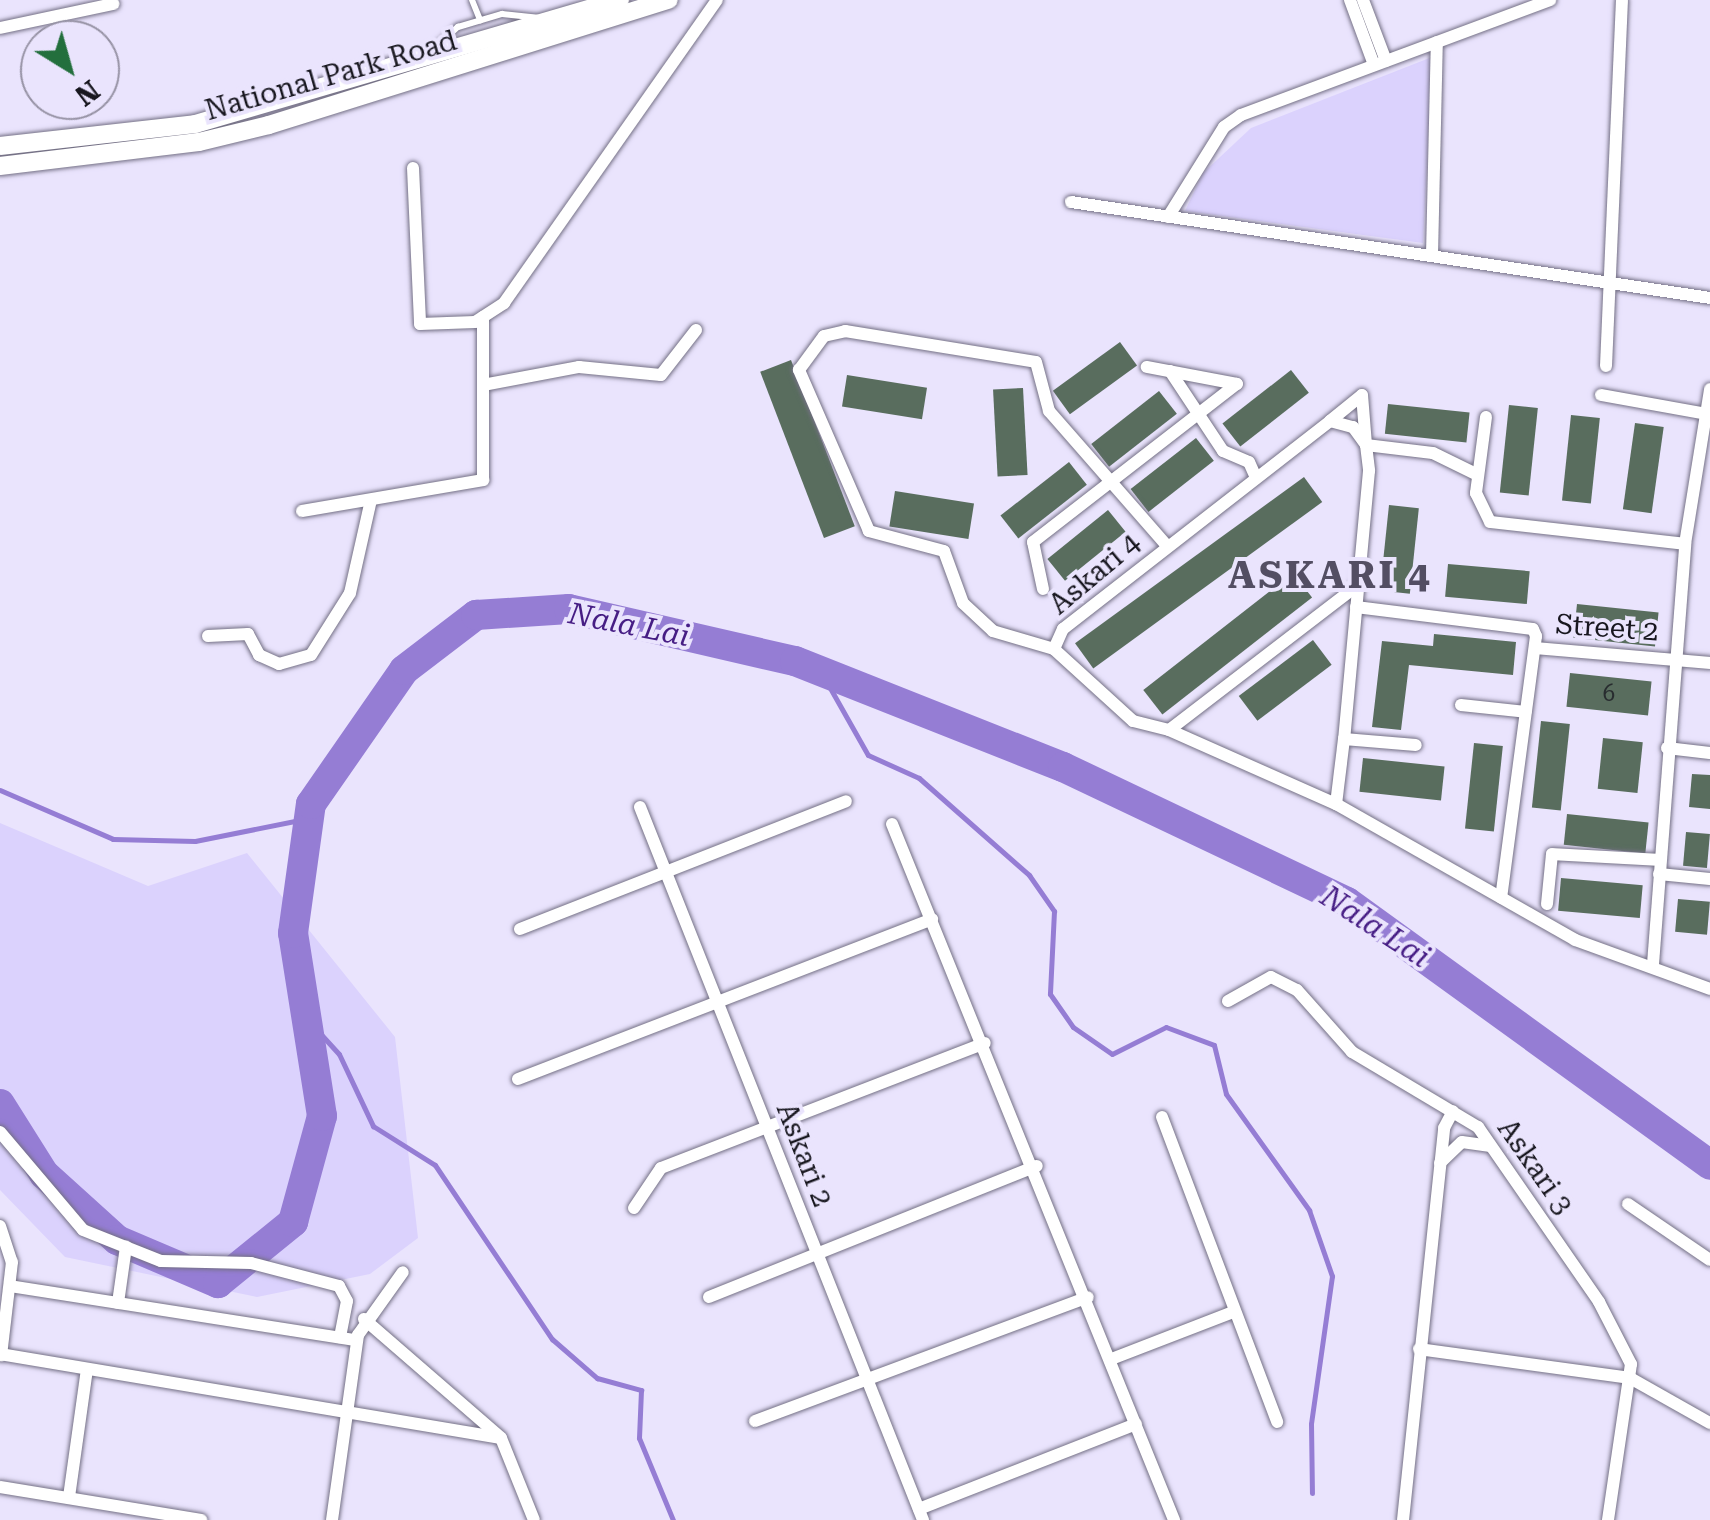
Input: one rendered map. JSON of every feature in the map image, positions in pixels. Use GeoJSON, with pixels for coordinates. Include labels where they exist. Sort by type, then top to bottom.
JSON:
{"type":"FeatureCollection","features":[{"type":"Feature","properties":{"kind":"street","name":"National Park Road"},"geometry":{"type":"LineString","coordinates":[[0,146],[195,124],[620,0]]}},
{"type":"Feature","properties":{"kind":"street","name":"National Park Road"},"geometry":{"type":"LineString","coordinates":[[0,166],[198,142],[269,125],[669,0]]}},
{"type":"Feature","properties":{"kind":"street"},"geometry":{"type":"LineString","coordinates":[[413,168],[420,324],[482,317],[504,304],[716,0]]}},
{"type":"Feature","properties":{"kind":"street"},"geometry":{"type":"LineString","coordinates":[[1350,0],[1380,63]]}},
{"type":"Feature","properties":{"kind":"street"},"geometry":{"type":"LineString","coordinates":[[1364,0],[1380,63]]}},
{"type":"Feature","properties":{"kind":"street"},"geometry":{"type":"LineString","coordinates":[[1168,217],[1224,127],[1241,115],[1550,0]]}},
{"type":"Feature","properties":{"kind":"street"},"geometry":{"type":"LineString","coordinates":[[1606,366],[1622,0]]}},
{"type":"Feature","properties":{"kind":"street"},"geometry":{"type":"LineString","coordinates":[[0,28],[113,4]]}},
{"type":"Feature","properties":{"kind":"street"},"geometry":{"type":"LineString","coordinates":[[1432,255],[1437,42]]}},
{"type":"Feature","properties":{"kind":"street"},"geometry":{"type":"LineString","coordinates":[[1072,202],[1432,255],[1610,286],[1710,298]]}},
{"type":"Feature","properties":{"kind":"street"},"geometry":{"type":"LineString","coordinates":[[302,511],[484,480],[482,317]]}},
{"type":"Feature","properties":{"kind":"street"},"geometry":{"type":"LineString","coordinates":[[483,385],[579,367],[661,375],[696,330]]}},
{"type":"Feature","properties":{"kind":"street"},"geometry":{"type":"LineString","coordinates":[[1054,649],[993,631],[963,603],[944,551],[869,531],[798,370],[824,336],[845,331],[1036,362],[1049,411],[1167,546]]}},
{"type":"Feature","properties":{"kind":"street"},"geometry":{"type":"LineString","coordinates":[[1043,588],[1033,542],[1237,384],[1147,367]]}},
{"type":"Feature","properties":{"kind":"street"},"geometry":{"type":"LineString","coordinates":[[1170,372],[1223,451],[1249,462],[1256,478]]}},
{"type":"Feature","properties":{"kind":"street"},"geometry":{"type":"LineString","coordinates":[[1653,964],[1685,544],[1710,389]]}},
{"type":"Feature","properties":{"kind":"street"},"geometry":{"type":"LineString","coordinates":[[1602,394],[1707,414]]}},
{"type":"Feature","properties":{"kind":"street","name":"Askari 4"},"geometry":{"type":"LineString","coordinates":[[1336,804],[1169,730],[1133,720],[1054,649],[1062,628],[1362,396],[1366,445]]}},
{"type":"Feature","properties":{"kind":"street"},"geometry":{"type":"LineString","coordinates":[[1486,418],[1478,475],[1480,510],[1500,528],[1685,544]]}},
{"type":"Feature","properties":{"kind":"street"},"geometry":{"type":"LineString","coordinates":[[1330,421],[1352,427],[1366,445],[1358,585],[1336,804],[1575,940],[1653,964],[1710,989]]}},
{"type":"Feature","properties":{"kind":"street"},"geometry":{"type":"LineString","coordinates":[[1366,445],[1433,453],[1478,475]]}},
{"type":"Feature","properties":{"kind":"street"},"geometry":{"type":"LineString","coordinates":[[208,636],[248,634],[259,655],[279,664],[311,656],[350,593],[371,500]]}},
{"type":"Feature","properties":{"kind":"street"},"geometry":{"type":"LineString","coordinates":[[1169,730],[1358,585]]}},
{"type":"Feature","properties":{"kind":"street"},"geometry":{"type":"LineString","coordinates":[[1356,607],[1532,629],[1535,648],[1501,898]]}},
{"type":"Feature","properties":{"kind":"street","name":"Street 2"},"geometry":{"type":"LineString","coordinates":[[1535,648],[1710,663]]}},
{"type":"Feature","properties":{"kind":"street"},"geometry":{"type":"LineString","coordinates":[[1460,705],[1526,712]]}},
{"type":"Feature","properties":{"kind":"street"},"geometry":{"type":"LineString","coordinates":[[1344,739],[1416,745]]}},
{"type":"Feature","properties":{"kind":"street"},"geometry":{"type":"LineString","coordinates":[[1667,748],[1710,753]]}},
{"type":"Feature","properties":{"kind":"street"},"geometry":{"type":"LineString","coordinates":[[520,929],[846,800]]}},
{"type":"Feature","properties":{"kind":"street","name":"Askari 2"},"geometry":{"type":"LineString","coordinates":[[640,807],[921,1515]]}},
{"type":"Feature","properties":{"kind":"street"},"geometry":{"type":"LineString","coordinates":[[892,824],[1037,1166],[1174,1520]]}},
{"type":"Feature","properties":{"kind":"street"},"geometry":{"type":"LineString","coordinates":[[1547,904],[1552,854],[1660,867],[1710,879]]}},
{"type":"Feature","properties":{"kind":"street"},"geometry":{"type":"LineString","coordinates":[[518,1079],[715,999],[932,919]]}},
{"type":"Feature","properties":{"kind":"street","name":"Askari 3"},"geometry":{"type":"LineString","coordinates":[[1228,1001],[1270,977],[1284,983],[1352,1052],[1454,1111],[1492,1148],[1599,1302],[1624,1346],[1630,1378],[1608,1520]]}},
{"type":"Feature","properties":{"kind":"street"},"geometry":{"type":"LineString","coordinates":[[634,1208],[650,1175],[765,1123],[985,1043]]}},
{"type":"Feature","properties":{"kind":"street"},"geometry":{"type":"LineString","coordinates":[[1402,1520],[1440,1163],[1454,1111]]}},
{"type":"Feature","properties":{"kind":"street"},"geometry":{"type":"LineString","coordinates":[[1162,1117],[1277,1422]]}},
{"type":"Feature","properties":{"kind":"street"},"geometry":{"type":"LineString","coordinates":[[0,1132],[79,1228],[180,1265],[251,1262],[339,1286],[346,1301],[340,1337]]}},
{"type":"Feature","properties":{"kind":"street"},"geometry":{"type":"LineString","coordinates":[[1440,1163],[1462,1142],[1492,1148]]}},
{"type":"Feature","properties":{"kind":"street"},"geometry":{"type":"LineString","coordinates":[[709,1298],[1037,1166]]}},
{"type":"Feature","properties":{"kind":"street"},"geometry":{"type":"LineString","coordinates":[[1628,1204],[1710,1260]]}},
{"type":"Feature","properties":{"kind":"street"},"geometry":{"type":"LineString","coordinates":[[0,1226],[12,1262],[1,1354],[501,1438]]}},
{"type":"Feature","properties":{"kind":"street"},"geometry":{"type":"LineString","coordinates":[[118,1303],[126,1247]]}},
{"type":"Feature","properties":{"kind":"street"},"geometry":{"type":"LineString","coordinates":[[332,1520],[356,1340],[364,1319],[403,1272]]}},
{"type":"Feature","properties":{"kind":"street"},"geometry":{"type":"LineString","coordinates":[[10,1286],[356,1340]]}},
{"type":"Feature","properties":{"kind":"street"},"geometry":{"type":"LineString","coordinates":[[755,1421],[1088,1297]]}},
{"type":"Feature","properties":{"kind":"street"},"geometry":{"type":"LineString","coordinates":[[1114,1358],[1233,1312]]}},
{"type":"Feature","properties":{"kind":"street"},"geometry":{"type":"LineString","coordinates":[[364,1319],[501,1438],[534,1520]]}},
{"type":"Feature","properties":{"kind":"street"},"geometry":{"type":"LineString","coordinates":[[1420,1348],[1630,1378],[1710,1423]]}},
{"type":"Feature","properties":{"kind":"street"},"geometry":{"type":"LineString","coordinates":[[68,1498],[87,1369]]}},
{"type":"Feature","properties":{"kind":"street"},"geometry":{"type":"LineString","coordinates":[[921,1515],[1136,1424]]}},
{"type":"Feature","properties":{"kind":"street"},"geometry":{"type":"LineString","coordinates":[[0,1487],[202,1520]]}},
{"type":"Feature","properties":{"kind":"lane"},"geometry":{"type":"LineString","coordinates":[[472,0],[480,20]]}},
{"type":"Feature","properties":{"kind":"lane"},"geometry":{"type":"LineString","coordinates":[[427,58],[443,35],[480,20],[522,12],[550,22]]}},
{"type":"Feature","properties":{"kind":"shaded area"},"geometry":{"type":"Polygon","coordinates":[[[1432,57],[1423,243],[1185,211],[1203,173],[1251,128],[1432,57]]]}},
{"type":"Feature","properties":{"kind":"shaded area"},"geometry":{"type":"Polygon","coordinates":[[[0,823],[148,886],[247,853],[395,1037],[418,1238],[370,1274],[257,1297],[65,1257],[0,1190],[0,823]]]}},
{"type":"Feature","properties":{"kind":"building"},"geometry":{"type":"Polygon","coordinates":[[[1120,342],[1137,365],[1070,414],[1053,391],[1120,342]]]}},
{"type":"Feature","properties":{"kind":"building"},"geometry":{"type":"Polygon","coordinates":[[[791,360],[855,526],[824,538],[760,372],[791,360]]]}},
{"type":"Feature","properties":{"kind":"building"},"geometry":{"type":"Polygon","coordinates":[[[1291,370],[1309,393],[1240,446],[1222,424],[1291,370]]]}},
{"type":"Feature","properties":{"kind":"building"},"geometry":{"type":"Polygon","coordinates":[[[847,375],[927,388],[922,419],[842,407],[847,375]]]}},
{"type":"Feature","properties":{"kind":"building"},"geometry":{"type":"Polygon","coordinates":[[[1023,388],[1028,475],[998,476],[993,390],[1023,388]]]}},
{"type":"Feature","properties":{"kind":"building"},"geometry":{"type":"Polygon","coordinates":[[[1159,391],[1177,414],[1109,467],[1091,444],[1159,391]]]}},
{"type":"Feature","properties":{"kind":"building"},"geometry":{"type":"Polygon","coordinates":[[[1388,404],[1470,413],[1466,442],[1385,434],[1388,404]]]}},
{"type":"Feature","properties":{"kind":"building"},"geometry":{"type":"Polygon","coordinates":[[[1509,405],[1538,408],[1529,496],[1500,493],[1509,405]]]}},
{"type":"Feature","properties":{"kind":"building"},"geometry":{"type":"Polygon","coordinates":[[[1571,415],[1600,418],[1591,504],[1562,501],[1571,415]]]}},
{"type":"Feature","properties":{"kind":"building"},"geometry":{"type":"Polygon","coordinates":[[[1635,423],[1664,427],[1652,513],[1623,509],[1635,423]]]}},
{"type":"Feature","properties":{"kind":"building"},"geometry":{"type":"Polygon","coordinates":[[[1196,438],[1214,461],[1148,512],[1131,489],[1196,438]]]}},
{"type":"Feature","properties":{"kind":"building"},"geometry":{"type":"Polygon","coordinates":[[[1069,462],[1087,485],[1018,538],[1000,516],[1069,462]]]}},
{"type":"Feature","properties":{"kind":"building"},"geometry":{"type":"Polygon","coordinates":[[[1304,477],[1322,502],[1093,668],[1075,643],[1304,477]]]}},
{"type":"Feature","properties":{"kind":"building"},"geometry":{"type":"Polygon","coordinates":[[[895,491],[974,504],[968,539],[889,527],[895,491]]]}},
{"type":"Feature","properties":{"kind":"building"},"geometry":{"type":"Polygon","coordinates":[[[1389,505],[1419,508],[1410,594],[1380,591],[1389,505]]]}},
{"type":"Feature","properties":{"kind":"building"},"geometry":{"type":"Polygon","coordinates":[[[1108,510],[1126,532],[1065,581],[1047,559],[1108,510]]]}},
{"type":"Feature","properties":{"kind":"building"},"geometry":{"type":"Polygon","coordinates":[[[1448,564],[1530,571],[1527,604],[1445,597],[1448,564]]]}},
{"type":"Feature","properties":{"kind":"building"},"geometry":{"type":"Polygon","coordinates":[[[1293,573],[1312,597],[1162,714],[1143,690],[1293,573]]]}},
{"type":"Feature","properties":{"kind":"building"},"geometry":{"type":"Polygon","coordinates":[[[1577,604],[1659,613],[1655,646],[1573,638],[1577,604]]]}},
{"type":"Feature","properties":{"kind":"building"},"geometry":{"type":"Polygon","coordinates":[[[1434,634],[1516,642],[1513,675],[1409,665],[1401,730],[1372,727],[1382,641],[1433,646],[1434,634]]]}},
{"type":"Feature","properties":{"kind":"building"},"geometry":{"type":"Polygon","coordinates":[[[1313,640],[1332,665],[1257,721],[1239,696],[1313,640]]]}},
{"type":"Feature","properties":{"kind":"building"},"geometry":{"type":"Polygon","coordinates":[[[1570,673],[1652,682],[1648,715],[1566,707],[1570,673]]]}},
{"type":"Feature","properties":{"kind":"building"},"geometry":{"type":"Polygon","coordinates":[[[1541,721],[1570,724],[1561,811],[1532,808],[1541,721]]]}},
{"type":"Feature","properties":{"kind":"building"},"geometry":{"type":"Polygon","coordinates":[[[1603,738],[1643,742],[1637,793],[1598,789],[1603,738]]]}},
{"type":"Feature","properties":{"kind":"building"},"geometry":{"type":"Polygon","coordinates":[[[1474,743],[1503,746],[1494,832],[1465,829],[1474,743]]]}},
{"type":"Feature","properties":{"kind":"building"},"geometry":{"type":"Polygon","coordinates":[[[1363,758],[1445,767],[1441,800],[1359,792],[1363,758]]]}},
{"type":"Feature","properties":{"kind":"building"},"geometry":{"type":"Polygon","coordinates":[[[1692,774],[1710,775],[1710,809],[1689,807],[1692,774]]]}},
{"type":"Feature","properties":{"kind":"building"},"geometry":{"type":"Polygon","coordinates":[[[1567,814],[1649,823],[1645,853],[1564,845],[1567,814]]]}},
{"type":"Feature","properties":{"kind":"building"},"geometry":{"type":"Polygon","coordinates":[[[1686,832],[1710,834],[1707,868],[1683,866],[1686,832]]]}},
{"type":"Feature","properties":{"kind":"building"},"geometry":{"type":"Polygon","coordinates":[[[1561,878],[1643,885],[1640,918],[1558,911],[1561,878]]]}},
{"type":"Feature","properties":{"kind":"building"},"geometry":{"type":"Polygon","coordinates":[[[1678,899],[1710,902],[1707,935],[1675,932],[1678,899]]]}},
{"type":"Feature","properties":{"kind":"waterway","name":"Nala Lai"},"geometry":{"type":"LineString","coordinates":[[0,1104],[44,1174],[117,1240],[218,1283],[293,1222],[322,1116],[293,933],[311,804],[404,670],[476,615],[569,609],[795,661],[1063,767],[1347,902],[1710,1165]]}},
{"type":"Feature","properties":{"kind":"waterway"},"geometry":{"type":"LineString","coordinates":[[821,672],[868,755],[919,778],[1029,875],[1054,911],[1050,994],[1073,1027],[1112,1054],[1166,1027],[1214,1045],[1226,1094],[1309,1210],[1332,1276],[1311,1424],[1312,1493]]}},
{"type":"Feature","properties":{"kind":"waterway"},"geometry":{"type":"LineString","coordinates":[[0,790],[113,839],[195,841],[310,818]]}},
{"type":"Feature","properties":{"kind":"waterway"},"geometry":{"type":"LineString","coordinates":[[307,1019],[339,1054],[373,1126],[435,1165],[552,1339],[597,1378],[641,1390],[639,1438],[673,1520]]}},
{"type":"Feature","properties":{"kind":"district","name":"ASKARI 4"},"geometry":{"type":"Point","coordinates":[1330,576]}}]}
